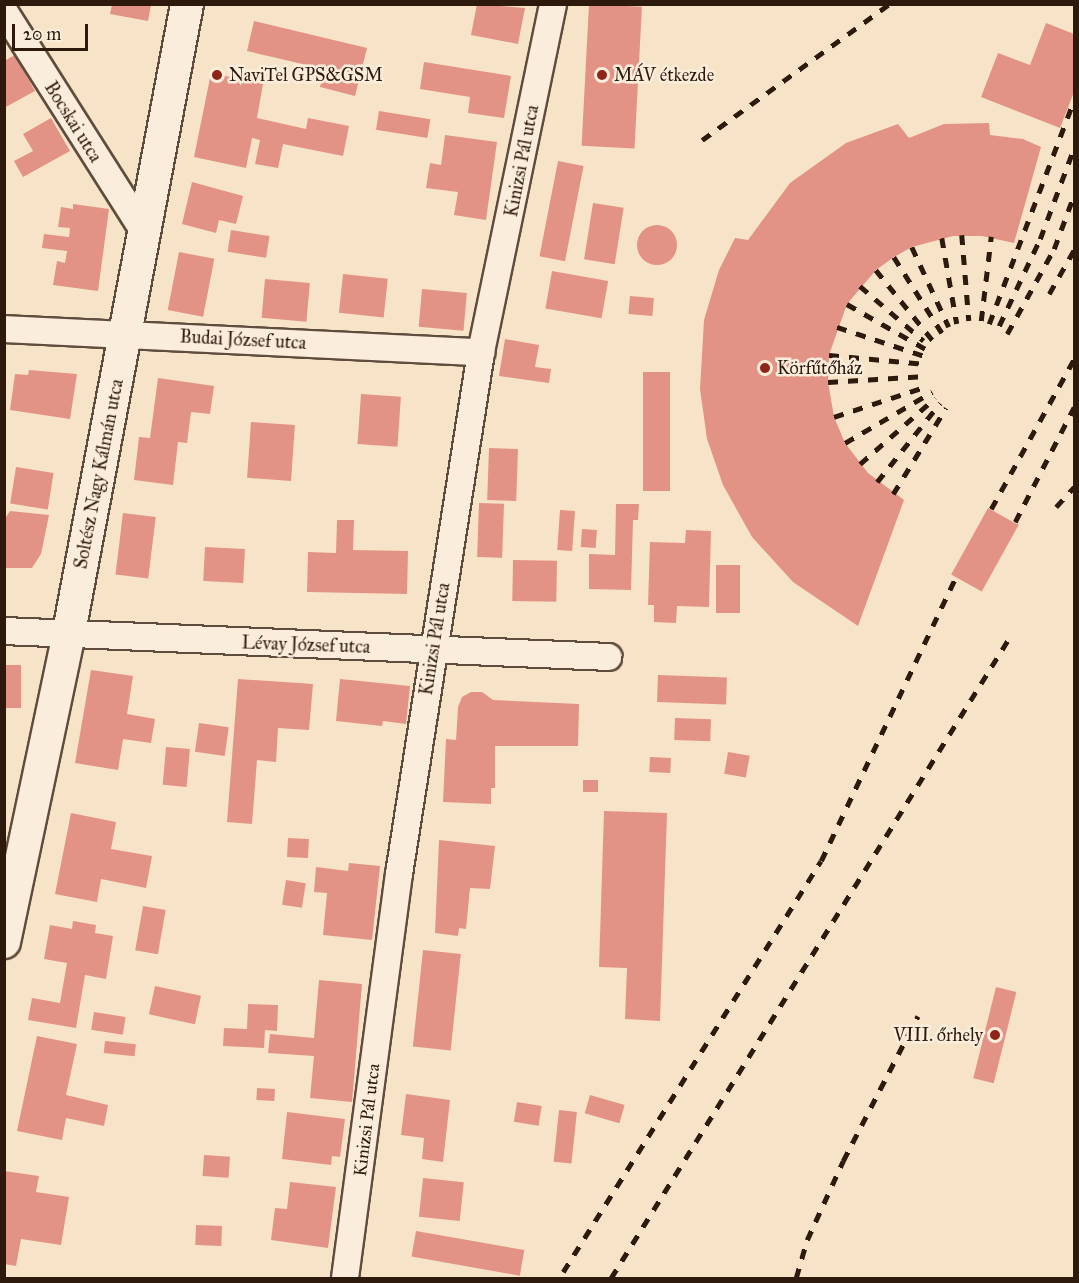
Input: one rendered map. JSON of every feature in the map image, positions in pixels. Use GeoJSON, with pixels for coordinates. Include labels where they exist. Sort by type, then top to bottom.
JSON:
{"type":"FeatureCollection","features":[{"type":"Feature","properties":{"kind":"street","name":"Soltész Nagy Kálmán utca"},"geometry":{"type":"LineString","coordinates":[[4,942],[68,637],[187,4]]}},
{"type":"Feature","properties":{"kind":"street","name":"Kinizsi Pál utca"},"geometry":{"type":"LineString","coordinates":[[345,1278],[399,874],[481,352],[553,4]]}},
{"type":"Feature","properties":{"kind":"street","name":"Bocskai utca"},"geometry":{"type":"LineString","coordinates":[[4,11],[144,232]]}},
{"type":"Feature","properties":{"kind":"street","name":"Budai József utca"},"geometry":{"type":"LineString","coordinates":[[4,329],[481,352]]}},
{"type":"Feature","properties":{"kind":"street","name":"Lévay József utca"},"geometry":{"type":"LineString","coordinates":[[4,632],[68,637],[608,657]]}},
{"type":"Feature","properties":{"kind":"building"},"geometry":{"type":"Polygon","coordinates":[[[477,4],[525,8],[518,44],[471,35],[477,4]]]}},
{"type":"Feature","properties":{"kind":"building","name":"MÁV étkezde"},"geometry":{"type":"Polygon","coordinates":[[[589,4],[642,7],[634,149],[582,146],[589,4]]]}},
{"type":"Feature","properties":{"kind":"building"},"geometry":{"type":"Polygon","coordinates":[[[112,5],[151,5],[148,21],[110,14],[112,5]]]}},
{"type":"Feature","properties":{"kind":"building"},"geometry":{"type":"Polygon","coordinates":[[[254,21],[367,48],[355,96],[320,87],[324,69],[247,51],[254,21]]]}},
{"type":"Feature","properties":{"kind":"building"},"geometry":{"type":"Polygon","coordinates":[[[1046,23],[1074,34],[1074,92],[1060,128],[981,97],[998,53],[1030,65],[1046,23]]]}},
{"type":"Feature","properties":{"kind":"building"},"geometry":{"type":"Polygon","coordinates":[[[15,55],[35,91],[4,108],[4,61],[15,55]]]}},
{"type":"Feature","properties":{"kind":"building"},"geometry":{"type":"Polygon","coordinates":[[[424,62],[511,76],[504,118],[468,113],[470,97],[420,89],[424,62]]]}},
{"type":"Feature","properties":{"kind":"building"},"geometry":{"type":"Polygon","coordinates":[[[211,73],[263,84],[257,118],[306,129],[308,118],[349,126],[343,156],[283,144],[278,168],[255,164],[260,140],[252,138],[246,168],[194,157],[211,73]]]}},
{"type":"Feature","properties":{"kind":"building"},"geometry":{"type":"Polygon","coordinates":[[[379,111],[430,119],[427,138],[376,130],[379,111]]]}},
{"type":"Feature","properties":{"kind":"building"},"geometry":{"type":"Polygon","coordinates":[[[51,118],[70,151],[23,177],[14,161],[33,151],[23,134],[51,118]]]}},
{"type":"Feature","properties":{"kind":"building","name":"Körfűtőház"},"geometry":{"type":"Polygon","coordinates":[[[989,123],[990,135],[1023,139],[1041,147],[1014,243],[982,236],[953,236],[912,247],[894,257],[876,270],[847,304],[829,355],[828,382],[834,417],[845,443],[868,473],[904,500],[858,626],[793,582],[752,537],[723,485],[707,439],[700,389],[704,320],[719,270],[735,238],[748,240],[790,183],[846,143],[898,124],[909,138],[944,124],[989,123]]]}},
{"type":"Feature","properties":{"kind":"building"},"geometry":{"type":"Polygon","coordinates":[[[445,135],[497,142],[486,220],[454,215],[458,192],[426,188],[430,163],[441,165],[445,135]]]}},
{"type":"Feature","properties":{"kind":"building"},"geometry":{"type":"Polygon","coordinates":[[[558,161],[584,166],[565,261],[539,256],[558,161]]]}},
{"type":"Feature","properties":{"kind":"building"},"geometry":{"type":"Polygon","coordinates":[[[192,182],[243,196],[236,224],[219,220],[216,233],[182,224],[192,182]]]}},
{"type":"Feature","properties":{"kind":"building"},"geometry":{"type":"Polygon","coordinates":[[[593,203],[624,208],[615,264],[584,259],[593,203]]]}},
{"type":"Feature","properties":{"kind":"building"},"geometry":{"type":"Polygon","coordinates":[[[73,204],[109,209],[98,291],[53,285],[57,261],[65,263],[67,251],[42,248],[44,234],[69,237],[70,228],[58,227],[61,207],[73,209],[73,204]]]}},
{"type":"Feature","properties":{"kind":"building"},"geometry":{"type":"Polygon","coordinates":[[[657,225],[665,226],[671,231],[676,237],[676,253],[671,259],[665,264],[657,265],[649,264],[643,259],[638,253],[637,245],[638,237],[643,231],[649,226],[657,225]]]}},
{"type":"Feature","properties":{"kind":"building"},"geometry":{"type":"Polygon","coordinates":[[[231,230],[270,236],[266,258],[228,252],[231,230]]]}},
{"type":"Feature","properties":{"kind":"building"},"geometry":{"type":"Polygon","coordinates":[[[179,252],[214,259],[203,317],[168,310],[179,252]]]}},
{"type":"Feature","properties":{"kind":"building"},"geometry":{"type":"Polygon","coordinates":[[[552,271],[608,281],[602,318],[545,308],[552,271]]]}},
{"type":"Feature","properties":{"kind":"building"},"geometry":{"type":"Polygon","coordinates":[[[343,274],[388,279],[384,317],[339,313],[343,274]]]}},
{"type":"Feature","properties":{"kind":"building"},"geometry":{"type":"Polygon","coordinates":[[[265,279],[310,283],[306,322],[262,318],[265,279]]]}},
{"type":"Feature","properties":{"kind":"building"},"geometry":{"type":"Polygon","coordinates":[[[422,289],[467,293],[464,331],[419,327],[422,289]]]}},
{"type":"Feature","properties":{"kind":"building"},"geometry":{"type":"Polygon","coordinates":[[[630,296],[654,298],[652,316],[628,314],[630,296]]]}},
{"type":"Feature","properties":{"kind":"building"},"geometry":{"type":"Polygon","coordinates":[[[505,339],[539,345],[535,367],[551,369],[549,383],[499,376],[505,339]]]}},
{"type":"Feature","properties":{"kind":"building"},"geometry":{"type":"Polygon","coordinates":[[[29,370],[77,374],[70,419],[10,410],[15,374],[28,375],[29,370]]]}},
{"type":"Feature","properties":{"kind":"building"},"geometry":{"type":"Polygon","coordinates":[[[643,372],[670,372],[670,491],[643,491],[643,372]]]}},
{"type":"Feature","properties":{"kind":"building"},"geometry":{"type":"Polygon","coordinates":[[[158,378],[214,386],[210,414],[191,412],[187,443],[178,442],[173,485],[134,480],[139,437],[150,438],[158,378]]]}},
{"type":"Feature","properties":{"kind":"building"},"geometry":{"type":"Polygon","coordinates":[[[361,394],[401,397],[397,447],[358,444],[361,394]]]}},
{"type":"Feature","properties":{"kind":"building"},"geometry":{"type":"Polygon","coordinates":[[[251,422],[295,425],[291,481],[247,478],[251,422]]]}},
{"type":"Feature","properties":{"kind":"building"},"geometry":{"type":"Polygon","coordinates":[[[489,448],[518,449],[516,501],[487,500],[489,448]]]}},
{"type":"Feature","properties":{"kind":"building"},"geometry":{"type":"Polygon","coordinates":[[[16,467],[54,473],[48,509],[10,504],[16,467]]]}},
{"type":"Feature","properties":{"kind":"building"},"geometry":{"type":"Polygon","coordinates":[[[479,503],[504,504],[502,558],[477,557],[479,503]]]}},
{"type":"Feature","properties":{"kind":"building"},"geometry":{"type":"Polygon","coordinates":[[[616,504],[639,504],[638,520],[633,520],[631,590],[589,589],[589,554],[615,555],[616,504]]]}},
{"type":"Feature","properties":{"kind":"building"},"geometry":{"type":"Polygon","coordinates":[[[988,508],[1019,525],[982,591],[951,574],[988,508]]]}},
{"type":"Feature","properties":{"kind":"building"},"geometry":{"type":"Polygon","coordinates":[[[560,510],[575,511],[572,551],[557,550],[560,510]]]}},
{"type":"Feature","properties":{"kind":"building"},"geometry":{"type":"Polygon","coordinates":[[[10,511],[49,515],[41,554],[32,568],[4,568],[4,520],[10,511]]]}},
{"type":"Feature","properties":{"kind":"building"},"geometry":{"type":"Polygon","coordinates":[[[123,513],[156,517],[148,579],[115,575],[123,513]]]}},
{"type":"Feature","properties":{"kind":"building"},"geometry":{"type":"Polygon","coordinates":[[[337,520],[354,520],[353,550],[408,551],[407,594],[307,592],[308,552],[336,553],[337,520]]]}},
{"type":"Feature","properties":{"kind":"building"},"geometry":{"type":"Polygon","coordinates":[[[582,529],[597,530],[596,548],[581,547],[582,529]]]}},
{"type":"Feature","properties":{"kind":"building"},"geometry":{"type":"Polygon","coordinates":[[[686,530],[711,531],[709,607],[677,606],[676,623],[654,622],[654,605],[648,605],[650,542],[685,543],[686,530]]]}},
{"type":"Feature","properties":{"kind":"building"},"geometry":{"type":"Polygon","coordinates":[[[205,547],[245,549],[243,583],[203,581],[205,547]]]}},
{"type":"Feature","properties":{"kind":"building"},"geometry":{"type":"Polygon","coordinates":[[[513,560],[557,561],[556,602],[512,601],[513,560]]]}},
{"type":"Feature","properties":{"kind":"building"},"geometry":{"type":"Polygon","coordinates":[[[716,565],[740,565],[740,613],[716,613],[716,565]]]}},
{"type":"Feature","properties":{"kind":"building"},"geometry":{"type":"Polygon","coordinates":[[[5,665],[21,665],[21,708],[5,708],[5,665]]]}},
{"type":"Feature","properties":{"kind":"building"},"geometry":{"type":"Polygon","coordinates":[[[91,670],[133,676],[127,714],[155,719],[151,743],[123,739],[118,770],[75,763],[91,670]]]}},
{"type":"Feature","properties":{"kind":"building"},"geometry":{"type":"Polygon","coordinates":[[[658,675],[727,677],[726,704],[657,702],[658,675]]]}},
{"type":"Feature","properties":{"kind":"building"},"geometry":{"type":"Polygon","coordinates":[[[238,679],[313,684],[309,730],[278,728],[276,762],[257,760],[252,824],[227,822],[238,679]]]}},
{"type":"Feature","properties":{"kind":"building"},"geometry":{"type":"Polygon","coordinates":[[[340,679],[410,686],[406,724],[383,721],[382,726],[336,721],[340,679]]]}},
{"type":"Feature","properties":{"kind":"building"},"geometry":{"type":"Polygon","coordinates":[[[471,692],[482,692],[493,700],[579,704],[578,746],[495,746],[495,788],[491,788],[491,804],[443,802],[446,739],[456,740],[458,707],[462,697],[471,692]]]}},
{"type":"Feature","properties":{"kind":"building"},"geometry":{"type":"Polygon","coordinates":[[[675,718],[711,719],[710,741],[674,740],[675,718]]]}},
{"type":"Feature","properties":{"kind":"building"},"geometry":{"type":"Polygon","coordinates":[[[199,723],[229,727],[225,756],[195,752],[199,723]]]}},
{"type":"Feature","properties":{"kind":"building"},"geometry":{"type":"Polygon","coordinates":[[[166,747],[190,749],[187,787],[163,785],[166,747]]]}},
{"type":"Feature","properties":{"kind":"building"},"geometry":{"type":"Polygon","coordinates":[[[728,752],[750,756],[746,777],[724,774],[728,752]]]}},
{"type":"Feature","properties":{"kind":"building"},"geometry":{"type":"Polygon","coordinates":[[[650,757],[671,758],[670,773],[649,772],[650,757]]]}},
{"type":"Feature","properties":{"kind":"building"},"geometry":{"type":"Polygon","coordinates":[[[583,780],[598,780],[598,792],[583,792],[583,780]]]}},
{"type":"Feature","properties":{"kind":"building"},"geometry":{"type":"Polygon","coordinates":[[[604,811],[667,813],[660,1021],[625,1019],[627,968],[599,967],[604,811]]]}},
{"type":"Feature","properties":{"kind":"building"},"geometry":{"type":"Polygon","coordinates":[[[71,813],[116,822],[111,849],[152,856],[146,888],[101,879],[97,902],[55,894],[71,813]]]}},
{"type":"Feature","properties":{"kind":"building"},"geometry":{"type":"Polygon","coordinates":[[[288,838],[309,839],[308,858],[287,857],[288,838]]]}},
{"type":"Feature","properties":{"kind":"building"},"geometry":{"type":"Polygon","coordinates":[[[439,840],[495,846],[490,889],[470,888],[466,929],[459,928],[458,936],[435,933],[439,840]]]}},
{"type":"Feature","properties":{"kind":"building"},"geometry":{"type":"Polygon","coordinates":[[[349,863],[380,866],[372,940],[323,935],[327,893],[314,892],[316,867],[348,871],[349,863]]]}},
{"type":"Feature","properties":{"kind":"building"},"geometry":{"type":"Polygon","coordinates":[[[286,880],[306,883],[302,908],[282,905],[286,880]]]}},
{"type":"Feature","properties":{"kind":"building"},"geometry":{"type":"Polygon","coordinates":[[[143,906],[166,910],[158,954],[135,950],[143,906]]]}},
{"type":"Feature","properties":{"kind":"building"},"geometry":{"type":"Polygon","coordinates":[[[73,921],[96,925],[95,933],[113,936],[106,979],[85,975],[76,1028],[28,1020],[32,998],[60,1003],[67,963],[44,959],[50,925],[72,929],[73,921]]]}},
{"type":"Feature","properties":{"kind":"building"},"geometry":{"type":"Polygon","coordinates":[[[423,950],[461,954],[451,1050],[413,1046],[423,950]]]}},
{"type":"Feature","properties":{"kind":"building"},"geometry":{"type":"Polygon","coordinates":[[[319,980],[362,984],[352,1102],[310,1098],[314,1056],[268,1053],[270,1034],[314,1038],[319,980]]]}},
{"type":"Feature","properties":{"kind":"building"},"geometry":{"type":"Polygon","coordinates":[[[155,986],[201,996],[195,1024],[149,1014],[155,986]]]}},
{"type":"Feature","properties":{"kind":"building","name":"VIII. őrhely"},"geometry":{"type":"Polygon","coordinates":[[[996,987],[1016,992],[994,1083],[973,1078],[996,987]]]}},
{"type":"Feature","properties":{"kind":"building"},"geometry":{"type":"Polygon","coordinates":[[[248,1004],[278,1005],[277,1031],[265,1030],[264,1048],[223,1046],[224,1028],[247,1029],[248,1004]]]}},
{"type":"Feature","properties":{"kind":"building"},"geometry":{"type":"Polygon","coordinates":[[[94,1012],[126,1017],[123,1035],[91,1030],[94,1012]]]}},
{"type":"Feature","properties":{"kind":"building"},"geometry":{"type":"Polygon","coordinates":[[[37,1036],[77,1044],[66,1095],[108,1105],[104,1126],[66,1118],[62,1140],[17,1131],[37,1036]]]}},
{"type":"Feature","properties":{"kind":"building"},"geometry":{"type":"Polygon","coordinates":[[[105,1041],[136,1044],[135,1056],[104,1053],[105,1041]]]}},
{"type":"Feature","properties":{"kind":"building"},"geometry":{"type":"Polygon","coordinates":[[[257,1088],[275,1089],[274,1101],[256,1100],[257,1088]]]}},
{"type":"Feature","properties":{"kind":"building"},"geometry":{"type":"Polygon","coordinates":[[[406,1094],[450,1100],[443,1162],[422,1159],[424,1138],[401,1135],[406,1094]]]}},
{"type":"Feature","properties":{"kind":"building"},"geometry":{"type":"Polygon","coordinates":[[[590,1095],[625,1105],[619,1123],[585,1113],[590,1095]]]}},
{"type":"Feature","properties":{"kind":"building"},"geometry":{"type":"Polygon","coordinates":[[[517,1102],[542,1106],[539,1126],[514,1122],[517,1102]]]}},
{"type":"Feature","properties":{"kind":"building"},"geometry":{"type":"Polygon","coordinates":[[[559,1110],[577,1112],[571,1164],[554,1162],[559,1110]]]}},
{"type":"Feature","properties":{"kind":"building"},"geometry":{"type":"Polygon","coordinates":[[[287,1112],[345,1119],[340,1157],[332,1156],[331,1165],[282,1159],[287,1112]]]}},
{"type":"Feature","properties":{"kind":"building"},"geometry":{"type":"Polygon","coordinates":[[[204,1155],[230,1157],[228,1178],[203,1176],[204,1155]]]}},
{"type":"Feature","properties":{"kind":"building"},"geometry":{"type":"Polygon","coordinates":[[[4,1171],[39,1176],[36,1192],[69,1197],[61,1245],[21,1239],[16,1266],[4,1264],[4,1171]]]}},
{"type":"Feature","properties":{"kind":"building"},"geometry":{"type":"Polygon","coordinates":[[[423,1178],[464,1182],[460,1221],[419,1217],[423,1178]]]}},
{"type":"Feature","properties":{"kind":"building"},"geometry":{"type":"Polygon","coordinates":[[[290,1182],[336,1187],[328,1248],[271,1240],[275,1208],[287,1209],[290,1182]]]}},
{"type":"Feature","properties":{"kind":"building"},"geometry":{"type":"Polygon","coordinates":[[[196,1225],[222,1226],[221,1246],[195,1245],[196,1225]]]}},
{"type":"Feature","properties":{"kind":"building"},"geometry":{"type":"Polygon","coordinates":[[[416,1231],[524,1250],[520,1276],[411,1257],[416,1231]]]}},
{"type":"Feature","properties":{"kind":"railway"},"geometry":{"type":"LineString","coordinates":[[702,140],[889,4]]}},
{"type":"Feature","properties":{"kind":"railway"},"geometry":{"type":"LineString","coordinates":[[989,324],[1074,100]]}},
{"type":"Feature","properties":{"kind":"railway"},"geometry":{"type":"LineString","coordinates":[[999,326],[1040,239],[1074,148]]}},
{"type":"Feature","properties":{"kind":"railway"},"geometry":{"type":"LineString","coordinates":[[1007,334],[1054,249],[1074,195]]}},
{"type":"Feature","properties":{"kind":"railway"},"geometry":{"type":"LineString","coordinates":[[962,235],[969,321]]}},
{"type":"Feature","properties":{"kind":"railway"},"geometry":{"type":"LineString","coordinates":[[981,321],[991,237]]}},
{"type":"Feature","properties":{"kind":"railway"},"geometry":{"type":"LineString","coordinates":[[942,238],[957,324]]}},
{"type":"Feature","properties":{"kind":"railway"},"geometry":{"type":"LineString","coordinates":[[912,247],[949,327]]}},
{"type":"Feature","properties":{"kind":"railway"},"geometry":{"type":"LineString","coordinates":[[1049,294],[1074,250]]}},
{"type":"Feature","properties":{"kind":"railway"},"geometry":{"type":"LineString","coordinates":[[894,257],[942,333]]}},
{"type":"Feature","properties":{"kind":"railway"},"geometry":{"type":"LineString","coordinates":[[876,270],[934,342]]}},
{"type":"Feature","properties":{"kind":"railway"},"geometry":{"type":"LineString","coordinates":[[860,286],[924,341]]}},
{"type":"Feature","properties":{"kind":"railway"},"geometry":{"type":"LineString","coordinates":[[847,304],[929,351]]}},
{"type":"Feature","properties":{"kind":"railway"},"geometry":{"type":"LineString","coordinates":[[837,327],[927,357]]}},
{"type":"Feature","properties":{"kind":"railway"},"geometry":{"type":"LineString","coordinates":[[829,355],[926,364]]}},
{"type":"Feature","properties":{"kind":"railway"},"geometry":{"type":"LineString","coordinates":[[991,509],[1074,359]]}},
{"type":"Feature","properties":{"kind":"railway"},"geometry":{"type":"LineString","coordinates":[[828,382],[926,376]]}},
{"type":"Feature","properties":{"kind":"railway"},"geometry":{"type":"LineString","coordinates":[[834,417],[928,386]]}},
{"type":"Feature","properties":{"kind":"railway"},"geometry":{"type":"LineString","coordinates":[[845,443],[932,392]]}},
{"type":"Feature","properties":{"kind":"railway"},"geometry":{"type":"LineString","coordinates":[[860,464],[935,398]]}},
{"type":"Feature","properties":{"kind":"railway"},"geometry":{"type":"LineString","coordinates":[[877,482],[940,403]]}},
{"type":"Feature","properties":{"kind":"railway"},"geometry":{"type":"LineString","coordinates":[[1015,522],[1074,407]]}},
{"type":"Feature","properties":{"kind":"railway"},"geometry":{"type":"LineString","coordinates":[[893,494],[946,408]]}},
{"type":"Feature","properties":{"kind":"railway"},"geometry":{"type":"LineString","coordinates":[[1056,507],[1074,487]]}},
{"type":"Feature","properties":{"kind":"railway"},"geometry":{"type":"LineString","coordinates":[[563,1272],[821,861],[956,577]]}},
{"type":"Feature","properties":{"kind":"railway"},"geometry":{"type":"LineString","coordinates":[[611,1278],[1008,640]]}},
{"type":"Feature","properties":{"kind":"railway"},"geometry":{"type":"LineString","coordinates":[[796,1278],[807,1240],[843,1161],[918,1016]]}},
{"type":"Feature","properties":{"kind":"place","name":"NaviTel GPS&GSM"},"geometry":{"type":"Point","coordinates":[217,75]}},
{"type":"Feature","properties":{"kind":"place","name":"MÁV étkezde"},"geometry":{"type":"Point","coordinates":[602,75]}},
{"type":"Feature","properties":{"kind":"place","name":"Körfűtőház"},"geometry":{"type":"Point","coordinates":[765,368]}},
{"type":"Feature","properties":{"kind":"place","name":"VIII. őrhely"},"geometry":{"type":"Point","coordinates":[995,1035]}}]}
